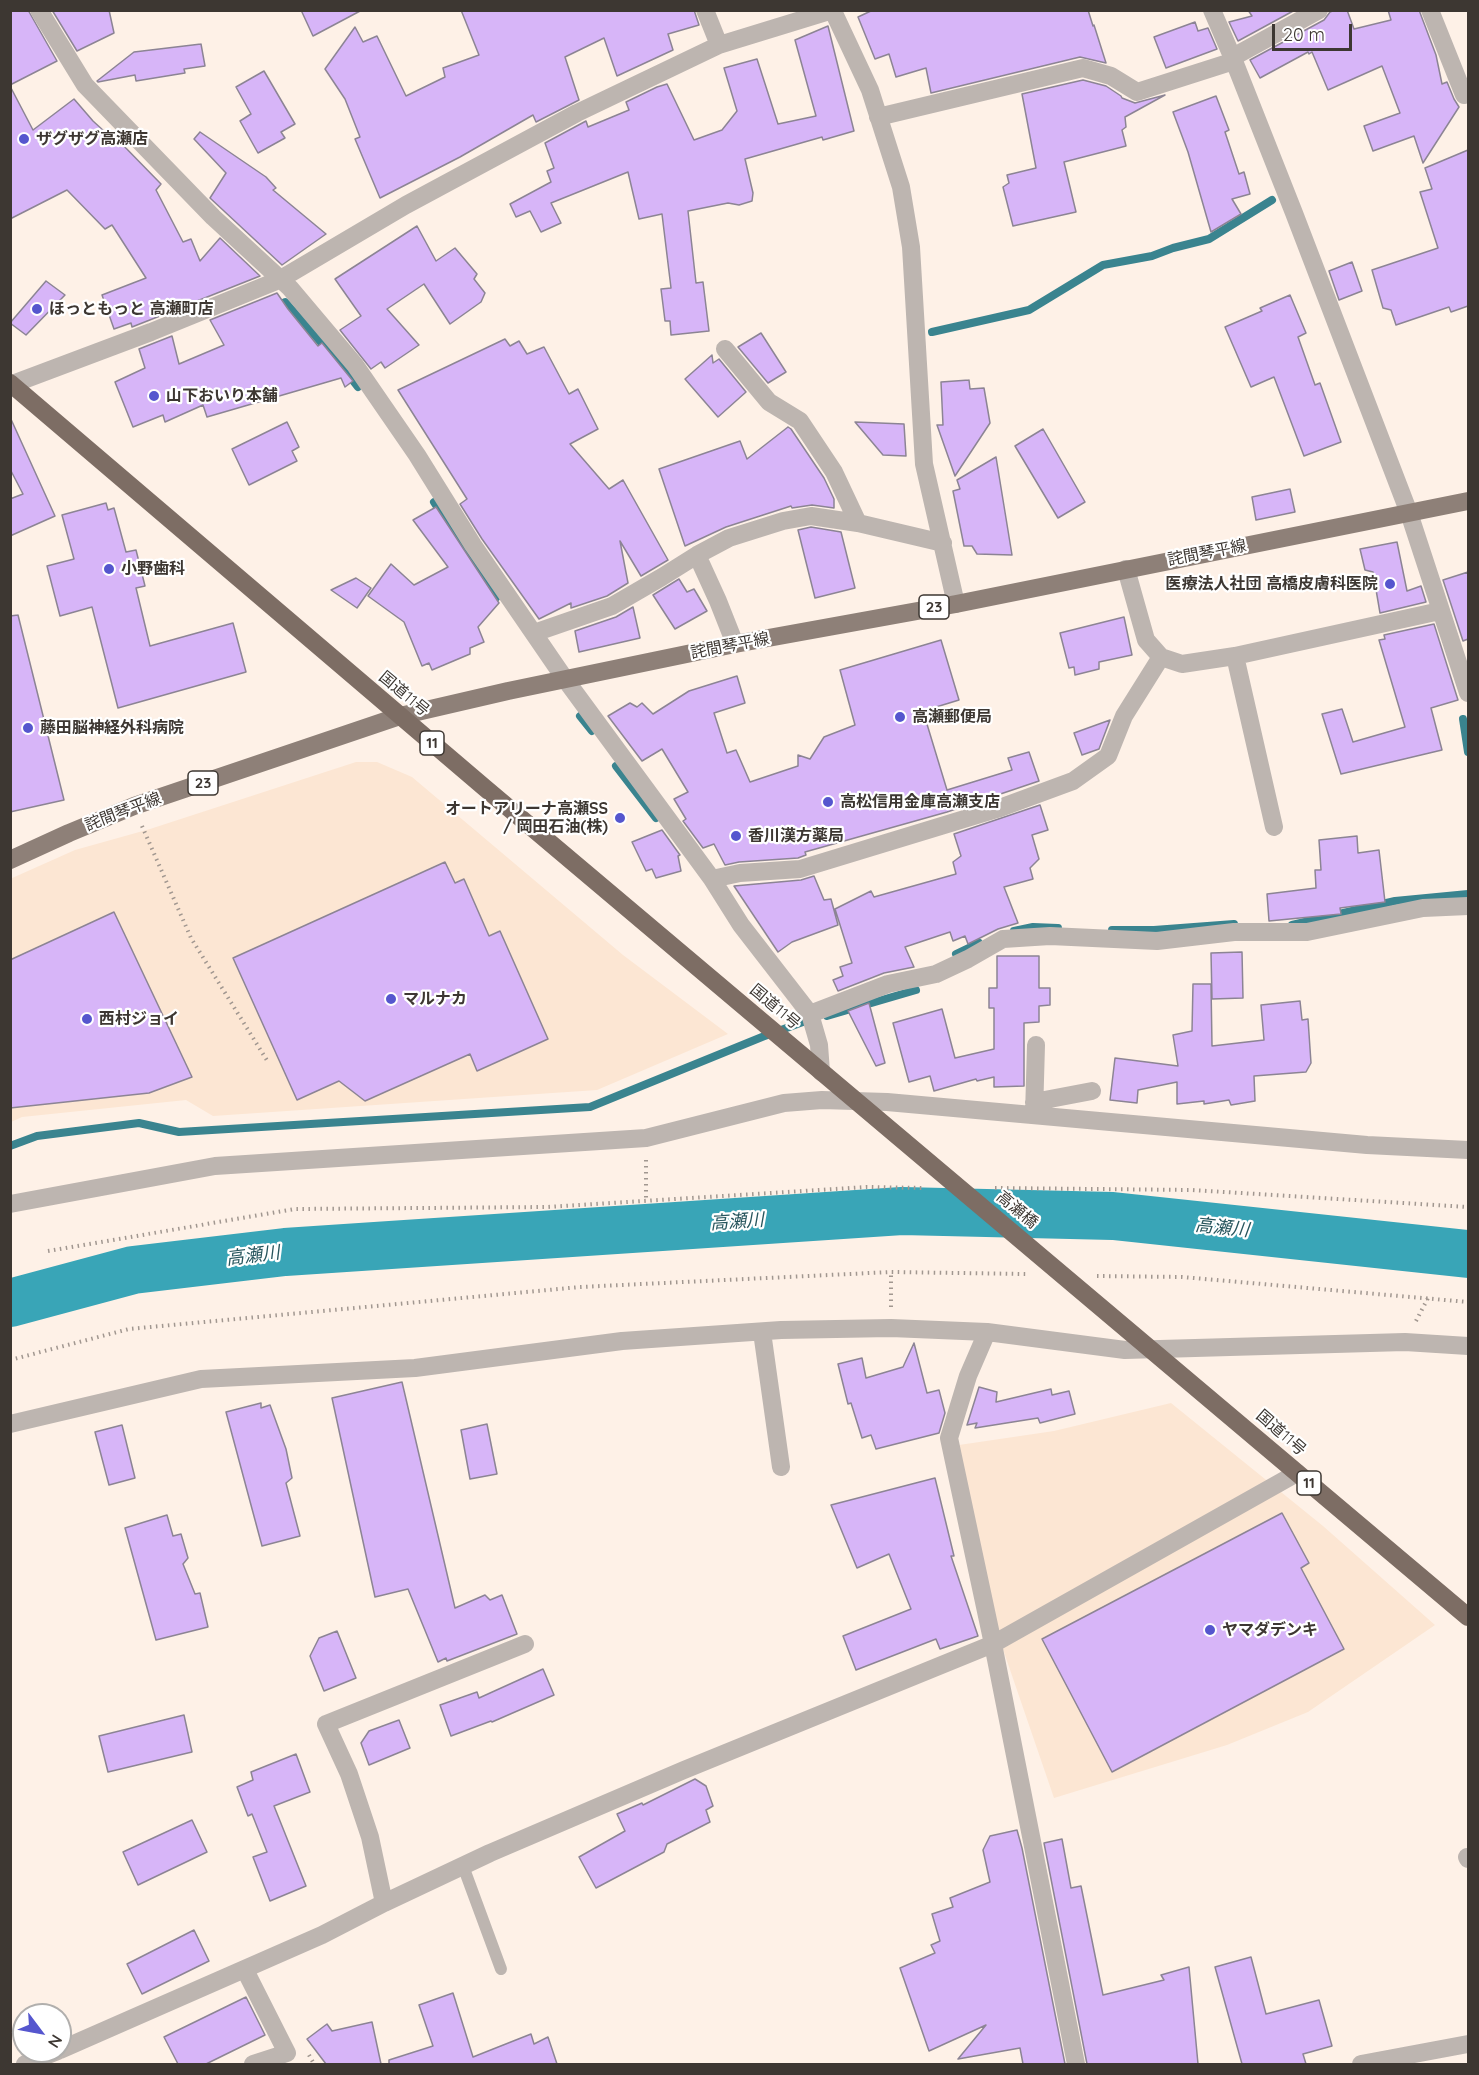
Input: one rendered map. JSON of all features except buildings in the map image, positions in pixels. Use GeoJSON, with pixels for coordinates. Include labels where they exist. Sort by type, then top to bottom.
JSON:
{"type":"FeatureCollection","features":[{"type":"Feature","properties":{"kind":"highway","name":"国道11号"},"geometry":{"type":"LineString","coordinates":[[11,384],[857,1101]]}},
{"type":"Feature","properties":{"kind":"highway","name":"高瀬橋"},"geometry":{"type":"LineString","coordinates":[[857,1101],[1151,1348]]}},
{"type":"Feature","properties":{"kind":"highway","name":"国道11号"},"geometry":{"type":"LineString","coordinates":[[1151,1348],[1468,1617]]}},
{"type":"Feature","properties":{"kind":"main road","name":"詫間琴平線"},"geometry":{"type":"LineString","coordinates":[[10,860],[134,806],[400,716],[735,644],[956,604],[1468,501]]}},
{"type":"Feature","properties":{"kind":"street"},"geometry":{"type":"LineString","coordinates":[[39,10],[85,85],[213,217],[290,288],[355,365],[417,455],[473,545],[566,679],[712,879],[741,925],[810,1014],[819,1046],[821,1072]]}},
{"type":"Feature","properties":{"kind":"street"},"geometry":{"type":"LineString","coordinates":[[705,10],[719,45]]}},
{"type":"Feature","properties":{"kind":"street"},"geometry":{"type":"LineString","coordinates":[[11,384],[151,332],[279,280],[406,205],[577,113],[719,45],[833,10],[870,90],[901,187],[911,247],[924,464],[956,604]]}},
{"type":"Feature","properties":{"kind":"street"},"geometry":{"type":"LineString","coordinates":[[1212,10],[1234,59],[1409,513],[1468,693]]}},
{"type":"Feature","properties":{"kind":"street"},"geometry":{"type":"LineString","coordinates":[[878,117],[1083,68],[1110,76],[1137,92],[1234,59],[1319,10]]}},
{"type":"Feature","properties":{"kind":"street"},"geometry":{"type":"LineString","coordinates":[[1430,10],[1464,95],[1468,94]]}},
{"type":"Feature","properties":{"kind":"street"},"geometry":{"type":"LineString","coordinates":[[724,349],[769,402],[800,421],[834,472],[858,523]]}},
{"type":"Feature","properties":{"kind":"street"},"geometry":{"type":"LineString","coordinates":[[534,633],[612,606],[729,538],[783,521],[811,516],[858,523],[943,543]]}},
{"type":"Feature","properties":{"kind":"street"},"geometry":{"type":"LineString","coordinates":[[697,555],[735,644]]}},
{"type":"Feature","properties":{"kind":"street"},"geometry":{"type":"LineString","coordinates":[[1126,569],[1146,640],[1161,657],[1182,664],[1235,656],[1440,610]]}},
{"type":"Feature","properties":{"kind":"street"},"geometry":{"type":"LineString","coordinates":[[1235,656],[1274,827]]}},
{"type":"Feature","properties":{"kind":"street"},"geometry":{"type":"LineString","coordinates":[[712,879],[740,873],[800,869],[997,809],[1073,780],[1108,756],[1124,716],[1161,657]]}},
{"type":"Feature","properties":{"kind":"street"},"geometry":{"type":"LineString","coordinates":[[810,1014],[888,984],[936,974],[1003,939],[1050,936],[1157,941],[1234,932],[1307,932],[1423,908],[1468,906]]}},
{"type":"Feature","properties":{"kind":"street"},"geometry":{"type":"LineString","coordinates":[[1034,1109],[1036,1045]]}},
{"type":"Feature","properties":{"kind":"street"},"geometry":{"type":"LineString","coordinates":[[1034,1109],[1092,1091]]}},
{"type":"Feature","properties":{"kind":"street"},"geometry":{"type":"LineString","coordinates":[[10,1203],[215,1166],[646,1138],[784,1103],[822,1100],[1034,1109],[1367,1145],[1468,1150]]}},
{"type":"Feature","properties":{"kind":"street"},"geometry":{"type":"LineString","coordinates":[[10,1424],[201,1379],[415,1368],[622,1341],[762,1332],[891,1328],[987,1332],[1125,1350],[1405,1342],[1468,1346]]}},
{"type":"Feature","properties":{"kind":"street"},"geometry":{"type":"LineString","coordinates":[[762,1332],[781,1467]]}},
{"type":"Feature","properties":{"kind":"street"},"geometry":{"type":"LineString","coordinates":[[987,1332],[968,1376],[949,1438],[993,1644],[1076,2064]]}},
{"type":"Feature","properties":{"kind":"street"},"geometry":{"type":"LineString","coordinates":[[72,2044],[322,1935],[463,1866],[684,1770],[993,1644],[1297,1473]]}},
{"type":"Feature","properties":{"kind":"street"},"geometry":{"type":"LineString","coordinates":[[384,1903],[370,1837],[349,1774],[326,1724],[525,1644]]}},
{"type":"Feature","properties":{"kind":"street"},"geometry":{"type":"LineString","coordinates":[[245,1970],[287,2053],[253,2064]]}},
{"type":"Feature","properties":{"kind":"street"},"geometry":{"type":"LineString","coordinates":[[1361,2064],[1468,2044]]}},
{"type":"Feature","properties":{"kind":"lane"},"geometry":{"type":"LineString","coordinates":[[463,1866],[501,1970]]}},
{"type":"Feature","properties":{"kind":"path"},"geometry":{"type":"LineString","coordinates":[[134,806],[191,938],[268,1062]]}},
{"type":"Feature","properties":{"kind":"path"},"geometry":{"type":"LineString","coordinates":[[646,1138],[646,1201]]}},
{"type":"Feature","properties":{"kind":"path"},"geometry":{"type":"LineString","coordinates":[[48,1251],[295,1209],[547,1207],[866,1187],[936,1188]]}},
{"type":"Feature","properties":{"kind":"path"},"geometry":{"type":"LineString","coordinates":[[994,1188],[1192,1190],[1468,1207]]}},
{"type":"Feature","properties":{"kind":"path"},"geometry":{"type":"LineString","coordinates":[[891,1272],[891,1328]]}},
{"type":"Feature","properties":{"kind":"path"},"geometry":{"type":"LineString","coordinates":[[10,1360],[129,1329],[580,1287],[891,1272],[1031,1274]]}},
{"type":"Feature","properties":{"kind":"path"},"geometry":{"type":"LineString","coordinates":[[1089,1276],[1182,1277],[1468,1302]]}},
{"type":"Feature","properties":{"kind":"shaded area"},"geometry":{"type":"Polygon","coordinates":[[[356,762],[377,762],[412,777],[623,955],[728,1034],[597,1090],[213,1116],[186,1100],[22,1117],[11,1122],[10,879],[75,850],[150,829],[356,762]]]}},
{"type":"Feature","properties":{"kind":"shaded area"},"geometry":{"type":"Polygon","coordinates":[[[1171,1403],[1323,1526],[1435,1625],[1308,1712],[1227,1745],[1054,1798],[995,1626],[959,1445],[1054,1431],[1171,1403]]]}},
{"type":"Feature","properties":{"kind":"waterway"},"geometry":{"type":"LineString","coordinates":[[932,332],[1029,310],[1103,265],[1152,256],[1209,239],[1272,200]]}},
{"type":"Feature","properties":{"kind":"waterway"},"geometry":{"type":"LineString","coordinates":[[275,307],[285,302],[358,387]]}},
{"type":"Feature","properties":{"kind":"waterway"},"geometry":{"type":"LineString","coordinates":[[434,502],[496,598]]}},
{"type":"Feature","properties":{"kind":"waterway"},"geometry":{"type":"LineString","coordinates":[[580,716],[592,731]]}},
{"type":"Feature","properties":{"kind":"waterway"},"geometry":{"type":"LineString","coordinates":[[1463,719],[1468,752]]}},
{"type":"Feature","properties":{"kind":"waterway"},"geometry":{"type":"LineString","coordinates":[[616,766],[656,818]]}},
{"type":"Feature","properties":{"kind":"waterway"},"geometry":{"type":"LineString","coordinates":[[1292,925],[1395,901],[1468,894]]}},
{"type":"Feature","properties":{"kind":"waterway"},"geometry":{"type":"LineString","coordinates":[[1112,930],[1154,930],[1234,924]]}},
{"type":"Feature","properties":{"kind":"waterway"},"geometry":{"type":"LineString","coordinates":[[1014,931],[1033,927],[1058,928]]}},
{"type":"Feature","properties":{"kind":"waterway"},"geometry":{"type":"LineString","coordinates":[[956,954],[979,943]]}},
{"type":"Feature","properties":{"kind":"waterway"},"geometry":{"type":"LineString","coordinates":[[827,1016],[916,990]]}},
{"type":"Feature","properties":{"kind":"waterway"},"geometry":{"type":"LineString","coordinates":[[10,1146],[37,1136],[139,1123],[179,1132],[590,1107],[811,1019]]}},
{"type":"Feature","properties":{"kind":"waterway","name":"高瀬川"},"geometry":{"type":"LineString","coordinates":[[10,1303],[133,1270],[285,1252],[902,1211],[1113,1216],[1468,1254]]}},
{"type":"Feature","properties":{"kind":"place","name":"ザグザグ高瀬店"},"geometry":{"type":"Point","coordinates":[24,139]}},
{"type":"Feature","properties":{"kind":"place","name":"ほっともっと 高瀬町店"},"geometry":{"type":"Point","coordinates":[37,309]}},
{"type":"Feature","properties":{"kind":"place","name":"山下おいり本舗"},"geometry":{"type":"Point","coordinates":[154,396]}},
{"type":"Feature","properties":{"kind":"place","name":"小野歯科"},"geometry":{"type":"Point","coordinates":[109,569]}},
{"type":"Feature","properties":{"kind":"place","name":"医療法人社団 高橋皮膚科医院"},"geometry":{"type":"Point","coordinates":[1390,584]}},
{"type":"Feature","properties":{"kind":"place","name":"高瀬郵便局"},"geometry":{"type":"Point","coordinates":[900,717]}},
{"type":"Feature","properties":{"kind":"place","name":"藤田脳神経外科病院"},"geometry":{"type":"Point","coordinates":[28,728]}},
{"type":"Feature","properties":{"kind":"place","name":"高松信用金庫高瀬支店"},"geometry":{"type":"Point","coordinates":[828,802]}},
{"type":"Feature","properties":{"kind":"place","name":"オートアリーナ高瀬SS / 岡田石油(株)"},"geometry":{"type":"Point","coordinates":[620,818]}},
{"type":"Feature","properties":{"kind":"place","name":"香川漢方薬局"},"geometry":{"type":"Point","coordinates":[736,836]}},
{"type":"Feature","properties":{"kind":"place","name":"マルナカ"},"geometry":{"type":"Point","coordinates":[391,999]}},
{"type":"Feature","properties":{"kind":"place","name":"西村ジョイ"},"geometry":{"type":"Point","coordinates":[87,1019]}},
{"type":"Feature","properties":{"kind":"place","name":"ヤマダデンキ"},"geometry":{"type":"Point","coordinates":[1210,1630]}}]}
